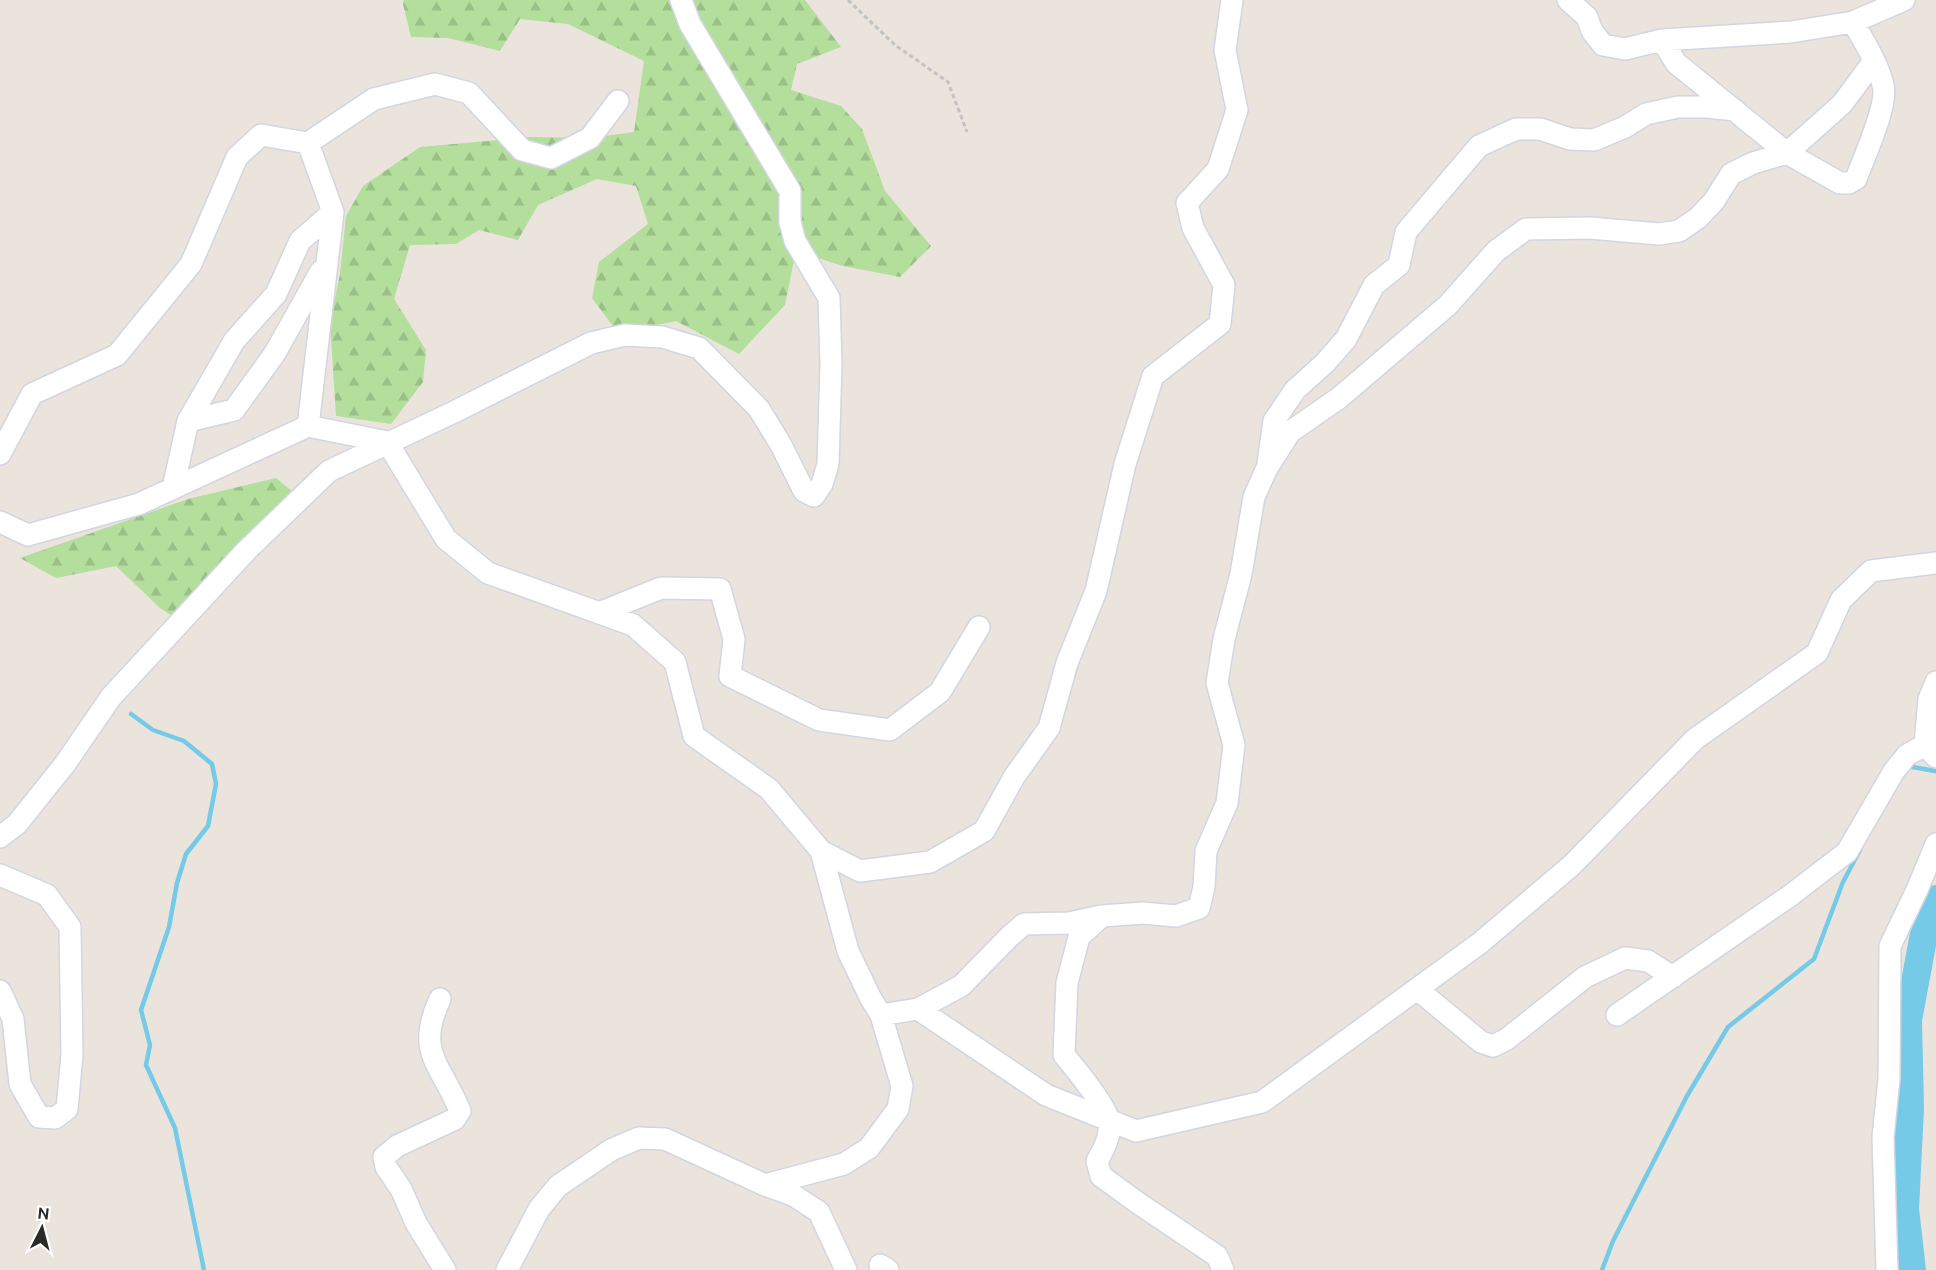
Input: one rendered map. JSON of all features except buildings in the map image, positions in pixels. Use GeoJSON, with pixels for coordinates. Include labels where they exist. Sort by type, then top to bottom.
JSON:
{"type":"FeatureCollection","features":[{"type":"Feature","properties":{"kind":"street"},"geometry":{"type":"LineString","coordinates":[[10,822],[65,764],[111,697],[246,551],[329,471],[454,412],[591,343],[625,336],[662,337],[699,348],[759,409],[804,491],[814,496],[822,484],[828,464],[831,364],[829,298],[795,241],[790,222],[790,191],[690,24],[681,0]]}},
{"type":"Feature","properties":{"kind":"street"},"geometry":{"type":"LineString","coordinates":[[0,522],[28,535],[138,504],[308,426],[387,442],[446,539],[488,573],[633,625],[675,662],[694,736],[769,789],[821,851],[860,871],[930,862],[984,831],[1014,777],[1049,728],[1066,663],[1096,591],[1125,464],[1153,376],[1220,324],[1224,285],[1193,228],[1187,203],[1218,169],[1238,110],[1225,50],[1232,0]]}},
{"type":"Feature","properties":{"kind":"street"},"geometry":{"type":"LineString","coordinates":[[1568,0],[1587,17],[1592,31],[1603,45],[1625,49],[1662,40],[1791,32],[1853,22],[1904,0]]}},
{"type":"Feature","properties":{"kind":"street"},"geometry":{"type":"LineString","coordinates":[[1662,40],[1676,63],[1787,153],[1840,183],[1849,183],[1856,179],[1881,111],[1884,94],[1884,86],[1874,61],[1853,22]]}},
{"type":"Feature","properties":{"kind":"street"},"geometry":{"type":"LineString","coordinates":[[881,1015],[918,1010],[961,986],[1024,924],[1069,923],[1102,916],[1143,913],[1176,916],[1199,908],[1204,887],[1206,851],[1227,803],[1234,745],[1217,682],[1224,639],[1241,574],[1254,496],[1267,468],[1290,432],[1339,398],[1448,305],[1496,251],[1526,228],[1590,228],[1659,234],[1679,231],[1698,218],[1714,201],[1731,174],[1753,163],[1787,153],[1842,105],[1874,61]]}},
{"type":"Feature","properties":{"kind":"street"},"geometry":{"type":"LineString","coordinates":[[0,454],[32,394],[117,355],[191,264],[237,157],[261,135],[308,143],[374,99],[435,84],[469,93],[522,150],[551,158],[590,138],[618,101]]}},
{"type":"Feature","properties":{"kind":"street"},"geometry":{"type":"LineString","coordinates":[[1267,468],[1274,421],[1295,390],[1325,363],[1346,339],[1374,285],[1399,265],[1406,232],[1479,146],[1516,129],[1540,129],[1570,139],[1594,140],[1625,127],[1646,114],[1678,107],[1707,107],[1735,111]]}},
{"type":"Feature","properties":{"kind":"street"},"geometry":{"type":"LineString","coordinates":[[308,143],[333,213],[308,426]]}},
{"type":"Feature","properties":{"kind":"street"},"geometry":{"type":"LineString","coordinates":[[173,488],[188,421],[234,341],[276,294],[300,241],[333,213]]}},
{"type":"Feature","properties":{"kind":"street"},"geometry":{"type":"LineString","coordinates":[[188,421],[234,410],[275,353],[327,260]]}},
{"type":"Feature","properties":{"kind":"street"},"geometry":{"type":"LineString","coordinates":[[918,1010],[1046,1095],[1136,1131],[1262,1102],[1480,943],[1572,865],[1695,739],[1816,653],[1841,600],[1871,571],[1936,563]]}},
{"type":"Feature","properties":{"kind":"street"},"geometry":{"type":"LineString","coordinates":[[599,613],[661,588],[720,589],[734,639],[730,676],[819,720],[890,730],[940,692],[979,627]]}},
{"type":"Feature","properties":{"kind":"street"},"geometry":{"type":"LineString","coordinates":[[1617,1015],[1791,895],[1847,852],[1894,771],[1907,755],[1931,751],[1929,699],[1936,682]]}},
{"type":"Feature","properties":{"kind":"street"},"geometry":{"type":"LineString","coordinates":[[1887,1270],[1883,1137],[1889,1079],[1890,946],[1936,844]]}},
{"type":"Feature","properties":{"kind":"street"},"geometry":{"type":"LineString","coordinates":[[765,1185],[844,1164],[869,1148],[898,1109],[902,1086],[881,1015],[848,951],[821,851]]}},
{"type":"Feature","properties":{"kind":"street"},"geometry":{"type":"LineString","coordinates":[[0,875],[47,895],[70,927],[72,1055],[69,1091],[67,1109],[54,1118],[39,1117],[20,1084],[13,1018],[0,991]]}},
{"type":"Feature","properties":{"kind":"street"},"geometry":{"type":"LineString","coordinates":[[1102,916],[1079,937],[1067,983],[1064,1055],[1090,1088],[1109,1120],[1107,1145],[1097,1161],[1101,1176],[1217,1256],[1223,1270]]}},
{"type":"Feature","properties":{"kind":"street"},"geometry":{"type":"LineString","coordinates":[[1417,989],[1481,1042],[1492,1046],[1507,1039],[1585,977],[1625,958],[1648,961],[1673,977]]}},
{"type":"Feature","properties":{"kind":"street"},"geometry":{"type":"LineString","coordinates":[[440,999],[428,1032],[431,1054],[454,1095],[460,1111],[455,1119],[397,1146],[384,1157],[386,1167],[401,1189],[416,1223],[445,1270]]}},
{"type":"Feature","properties":{"kind":"street"},"geometry":{"type":"LineString","coordinates":[[507,1270],[539,1209],[558,1186],[611,1150],[639,1138],[665,1139],[794,1196],[819,1212],[846,1270]]}},
{"type":"Feature","properties":{"kind":"path"},"geometry":{"type":"LineString","coordinates":[[848,0],[895,45],[948,82],[967,132]]}},
{"type":"Feature","properties":{"kind":"green space"},"geometry":{"type":"Polygon","coordinates":[[[404,0],[805,0],[841,47],[797,64],[791,90],[841,106],[862,129],[885,191],[931,246],[900,277],[843,266],[796,251],[785,305],[739,354],[676,321],[618,333],[592,298],[599,262],[648,224],[636,186],[597,179],[538,205],[518,240],[479,230],[456,244],[410,245],[394,299],[426,350],[423,382],[391,424],[336,416],[330,322],[340,274],[346,216],[363,186],[420,147],[531,137],[590,138],[634,132],[644,61],[568,24],[520,19],[500,51],[448,38],[411,37],[404,0]]]}},
{"type":"Feature","properties":{"kind":"green space"},"geometry":{"type":"Polygon","coordinates":[[[276,478],[310,506],[180,621],[160,608],[116,566],[56,578],[20,558],[188,499],[276,478]]]}},
{"type":"Feature","properties":{"kind":"waterway"},"geometry":{"type":"LineString","coordinates":[[131,714],[153,730],[184,741],[212,764],[216,784],[208,826],[186,854],[177,883],[169,927],[141,1010],[150,1045],[146,1065],[175,1128],[204,1270]]}},
{"type":"Feature","properties":{"kind":"waterway"},"geometry":{"type":"LineString","coordinates":[[1907,766],[1935,771]]}},
{"type":"Feature","properties":{"kind":"waterway"},"geometry":{"type":"LineString","coordinates":[[1602,1270],[1613,1241],[1687,1096],[1728,1027],[1814,959],[1843,882],[1860,850]]}},
{"type":"Feature","properties":{"kind":"waterway"},"geometry":{"type":"LineString","coordinates":[[1912,1270],[1905,1209],[1910,1108],[1908,1020],[1926,923],[1936,899]]}}]}
